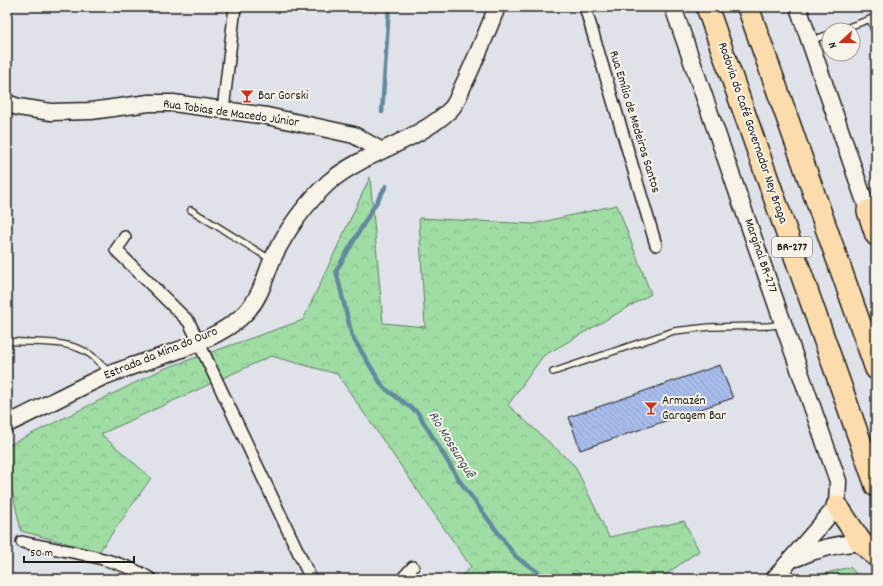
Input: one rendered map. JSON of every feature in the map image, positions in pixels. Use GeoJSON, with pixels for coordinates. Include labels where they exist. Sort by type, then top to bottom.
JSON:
{"type":"FeatureCollection","features":[{"type":"Feature","properties":{"kind":"highway","name":"Rodovia do Café Governador Ney Braga"},"geometry":{"type":"LineString","coordinates":[[707,7],[876,486]]}},
{"type":"Feature","properties":{"kind":"highway","name":"BR-277"},"geometry":{"type":"LineString","coordinates":[[748,7],[876,369]]}},
{"type":"Feature","properties":{"kind":"highway"},"geometry":{"type":"LineString","coordinates":[[872,213],[876,235]]}},
{"type":"Feature","properties":{"kind":"highway"},"geometry":{"type":"LineString","coordinates":[[837,506],[861,542],[876,556]]}},
{"type":"Feature","properties":{"kind":"street"},"geometry":{"type":"LineString","coordinates":[[223,110],[236,7]]}},
{"type":"Feature","properties":{"kind":"street","name":"Estrada da Mina do Ouro"},"geometry":{"type":"LineString","coordinates":[[7,424],[110,374],[198,341],[230,325],[248,310],[263,288],[272,260],[284,235],[300,211],[330,182],[361,159],[426,128],[452,108],[479,53],[496,7]]}},
{"type":"Feature","properties":{"kind":"street","name":"Rua Emílio de Medeiros Santos"},"geometry":{"type":"LineString","coordinates":[[585,7],[656,245]]}},
{"type":"Feature","properties":{"kind":"street","name":"Marginal BR-277"},"geometry":{"type":"LineString","coordinates":[[673,7],[838,481],[837,506]]}},
{"type":"Feature","properties":{"kind":"street"},"geometry":{"type":"LineString","coordinates":[[798,7],[872,213]]}},
{"type":"Feature","properties":{"kind":"street","name":"Rua Tobias de Macedo Júnior"},"geometry":{"type":"LineString","coordinates":[[7,103],[18,107],[51,112],[90,111],[149,103],[173,103],[267,116],[354,134],[380,150]]}},
{"type":"Feature","properties":{"kind":"street"},"geometry":{"type":"LineString","coordinates":[[126,237],[116,250],[189,322],[312,579]]}},
{"type":"Feature","properties":{"kind":"street"},"geometry":{"type":"LineString","coordinates":[[774,579],[793,559],[837,506]]}},
{"type":"Feature","properties":{"kind":"street"},"geometry":{"type":"LineString","coordinates":[[22,542],[115,563],[140,571],[151,579]]}},
{"type":"Feature","properties":{"kind":"street"},"geometry":{"type":"LineString","coordinates":[[793,559],[814,550],[837,544],[861,542]]}},
{"type":"Feature","properties":{"kind":"street"},"geometry":{"type":"LineString","coordinates":[[402,579],[413,567]]}},
{"type":"Feature","properties":{"kind":"lane"},"geometry":{"type":"LineString","coordinates":[[861,22],[873,18],[876,35]]}},
{"type":"Feature","properties":{"kind":"lane"},"geometry":{"type":"LineString","coordinates":[[810,41],[821,37]]}},
{"type":"Feature","properties":{"kind":"lane"},"geometry":{"type":"LineString","coordinates":[[191,210],[272,260]]}},
{"type":"Feature","properties":{"kind":"lane"},"geometry":{"type":"LineString","coordinates":[[553,372],[674,331],[710,326],[769,326],[783,324]]}},
{"type":"Feature","properties":{"kind":"lane"},"geometry":{"type":"LineString","coordinates":[[7,341],[60,344],[78,348],[91,356],[110,374]]}},
{"type":"Feature","properties":{"kind":"green space"},"geometry":{"type":"Polygon","coordinates":[[[370,177],[383,323],[425,327],[419,218],[533,224],[617,205],[651,294],[543,356],[508,405],[575,466],[609,537],[684,521],[699,551],[659,579],[458,579],[471,567],[337,374],[271,356],[101,434],[151,478],[99,552],[21,531],[7,468],[7,446],[163,369],[303,320],[370,177]]]}},
{"type":"Feature","properties":{"kind":"green space"},"geometry":{"type":"Polygon","coordinates":[[[850,567],[861,579],[804,579],[850,567]]]}},
{"type":"Feature","properties":{"kind":"building","name":"Armazén Garagem Bar"},"geometry":{"type":"Polygon","coordinates":[[[720,365],[733,398],[580,450],[569,417],[720,365]]]}},
{"type":"Feature","properties":{"kind":"waterway","name":"Rio Mossunguê"},"geometry":{"type":"LineString","coordinates":[[382,112],[389,7]]}},
{"type":"Feature","properties":{"kind":"waterway","name":"Rio Mossunguê"},"geometry":{"type":"LineString","coordinates":[[386,186],[336,271],[352,336],[383,387],[418,413],[459,480],[516,557],[548,579]]}},
{"type":"Feature","properties":{"kind":"place","name":"Bar Gorski"},"geometry":{"type":"Point","coordinates":[247,96]}},
{"type":"Feature","properties":{"kind":"place","name":"Armazén Garagem Bar"},"geometry":{"type":"Point","coordinates":[651,408]}}]}
